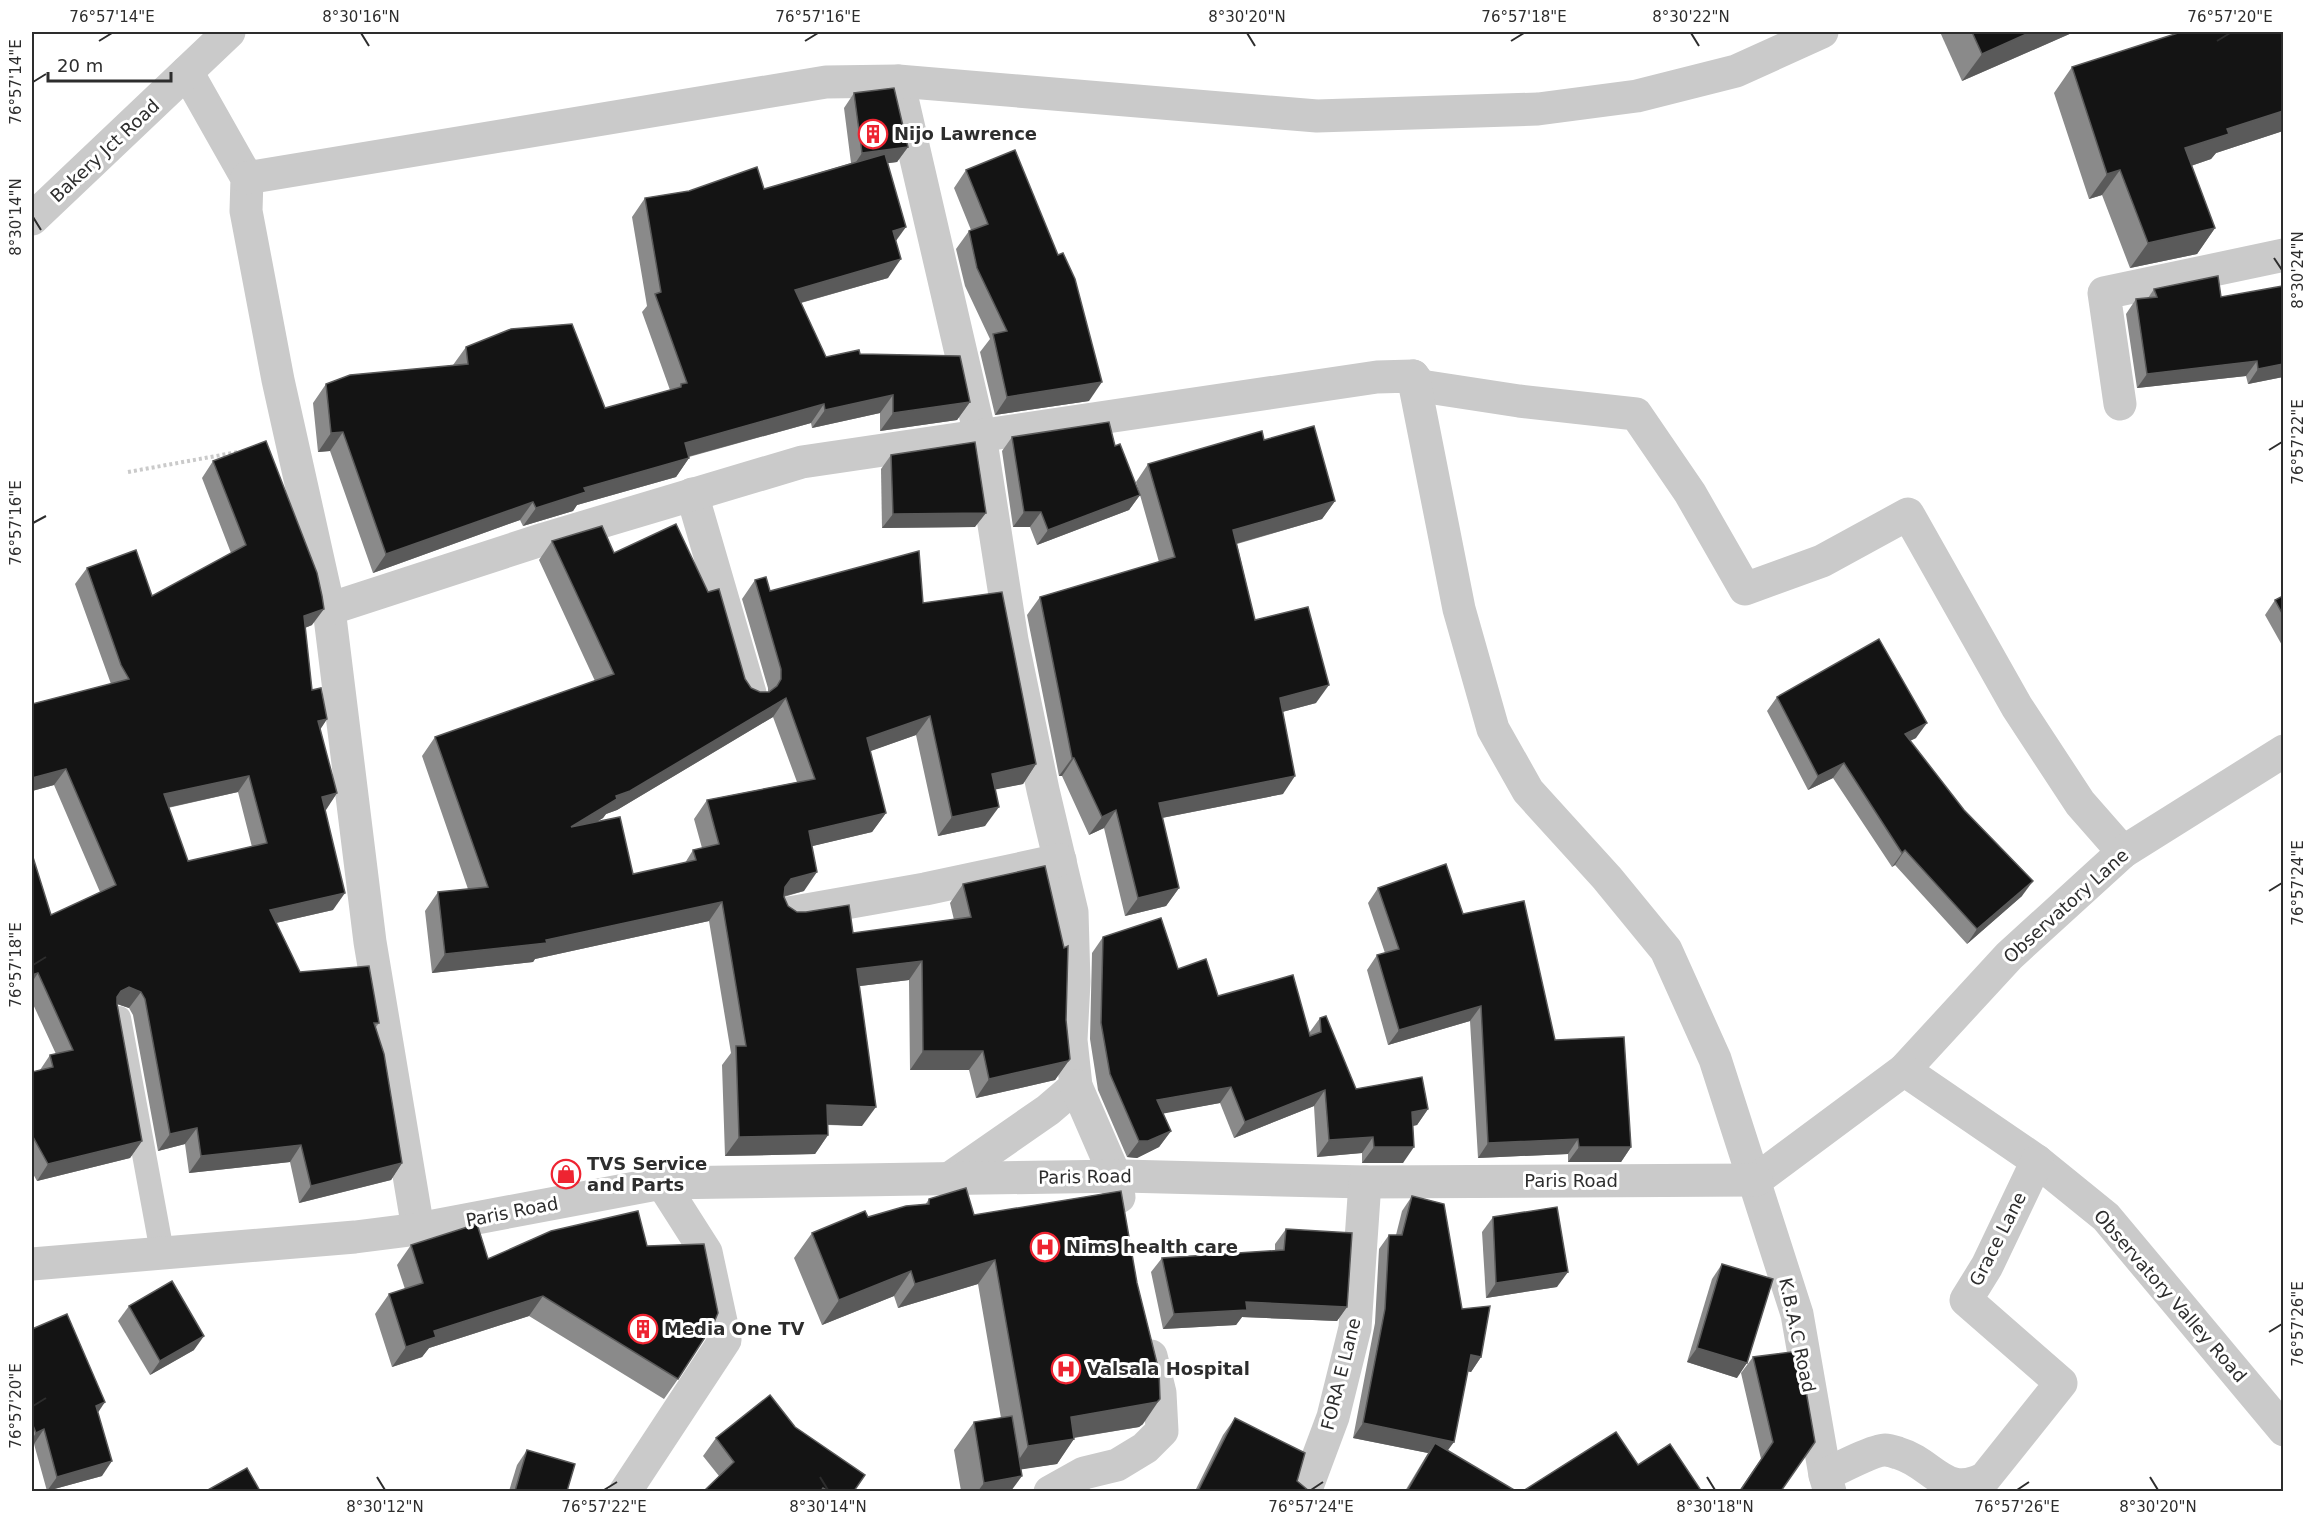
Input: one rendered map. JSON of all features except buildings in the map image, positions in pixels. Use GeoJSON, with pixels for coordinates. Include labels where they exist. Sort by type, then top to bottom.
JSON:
{"type":"FeatureCollection","features":[{"type":"Feature","properties":{"kind":"street","name":"Bakery Jct Road"},"geometry":{"type":"LineString","coordinates":[[32,219],[229,32]]}},
{"type":"Feature","properties":{"kind":"street"},"geometry":{"type":"LineString","coordinates":[[246,178],[826,82],[898,81],[1317,116],[1539,109],[1637,96],[1736,71],[1822,32]]}},
{"type":"Feature","properties":{"kind":"street"},"geometry":{"type":"LineString","coordinates":[[188,72],[246,178],[246,211],[278,381],[329,609],[370,942],[418,1229]]}},
{"type":"Feature","properties":{"kind":"street"},"geometry":{"type":"LineString","coordinates":[[898,81],[980,435],[1012,640],[1042,790],[1072,912],[1074,982],[1071,1040],[1076,1086],[1116,1178],[1124,1224]]}},
{"type":"Feature","properties":{"kind":"street"},"geometry":{"type":"LineString","coordinates":[[2120,404],[2104,293],[2283,255]]}},
{"type":"Feature","properties":{"kind":"street"},"geometry":{"type":"LineString","coordinates":[[329,609],[544,539],[802,462],[1377,377],[1413,376],[1421,386],[1519,401],[1636,414],[1690,493],[1745,589],[1822,561],[1908,514],[2017,707],[2080,803],[2123,852]]}},
{"type":"Feature","properties":{"kind":"street","name":"K.B.A.C Road"},"geometry":{"type":"LineString","coordinates":[[1413,376],[1459,609],[1493,729],[1528,791],[1607,878],[1666,950],[1715,1059],[1756,1180],[1797,1314],[1827,1483]]}},
{"type":"Feature","properties":{"kind":"street"},"geometry":{"type":"LineString","coordinates":[[692,494],[750,693]]}},
{"type":"Feature","properties":{"kind":"street","name":"Observatory Lane"},"geometry":{"type":"LineString","coordinates":[[1904,1070],[2009,956],[2123,852],[2283,751]]}},
{"type":"Feature","properties":{"kind":"street"},"geometry":{"type":"LineString","coordinates":[[789,913],[925,889],[1060,860]]}},
{"type":"Feature","properties":{"kind":"street"},"geometry":{"type":"LineString","coordinates":[[1756,1180],[1904,1070]]}},
{"type":"Feature","properties":{"kind":"street","name":"Observatory Valley Road"},"geometry":{"type":"LineString","coordinates":[[1904,1070],[2037,1161],[2106,1217],[2283,1430]]}},
{"type":"Feature","properties":{"kind":"street"},"geometry":{"type":"LineString","coordinates":[[950,1178],[1048,1110],[1076,1086]]}},
{"type":"Feature","properties":{"kind":"street","name":"Grace Lane"},"geometry":{"type":"LineString","coordinates":[[1827,1483],[1885,1450],[1909,1456],[1938,1477],[1956,1486],[1972,1485],[1985,1478],[2061,1383],[1966,1300],[1987,1266],[2037,1161]]}},
{"type":"Feature","properties":{"kind":"street","name":"Paris Road"},"geometry":{"type":"LineString","coordinates":[[32,1264],[355,1237],[418,1229],[662,1184],[950,1178],[1116,1178],[1124,1176],[1365,1182],[1756,1180]]}},
{"type":"Feature","properties":{"kind":"street","name":"FORA E Lane"},"geometry":{"type":"LineString","coordinates":[[1314,1486],[1355,1328],[1365,1182]]}},
{"type":"Feature","properties":{"kind":"street"},"geometry":{"type":"LineString","coordinates":[[625,1491],[725,1340],[706,1252],[662,1184]]}},
{"type":"Feature","properties":{"kind":"street"},"geometry":{"type":"LineString","coordinates":[[1050,1491],[1084,1473],[1117,1465],[1145,1448],[1162,1431],[1160,1393],[1143,1327]]}},
{"type":"Feature","properties":{"kind":"lane"},"geometry":{"type":"LineString","coordinates":[[119,1018],[162,1252]]}},
{"type":"Feature","properties":{"kind":"path"},"geometry":{"type":"LineString","coordinates":[[128,472],[292,443]]}},
{"type":"Feature","properties":{"kind":"place","name":"Nijo Lawrence"},"geometry":{"type":"Point","coordinates":[873,134]}},
{"type":"Feature","properties":{"kind":"place","name":"TVS Service and Parts"},"geometry":{"type":"Point","coordinates":[566,1174]}},
{"type":"Feature","properties":{"kind":"place","name":"Nims health care"},"geometry":{"type":"Point","coordinates":[1045,1247]}},
{"type":"Feature","properties":{"kind":"place","name":"Media One TV"},"geometry":{"type":"Point","coordinates":[643,1329]}},
{"type":"Feature","properties":{"kind":"place","name":"Valsala Hospital"},"geometry":{"type":"Point","coordinates":[1066,1369]}}]}
